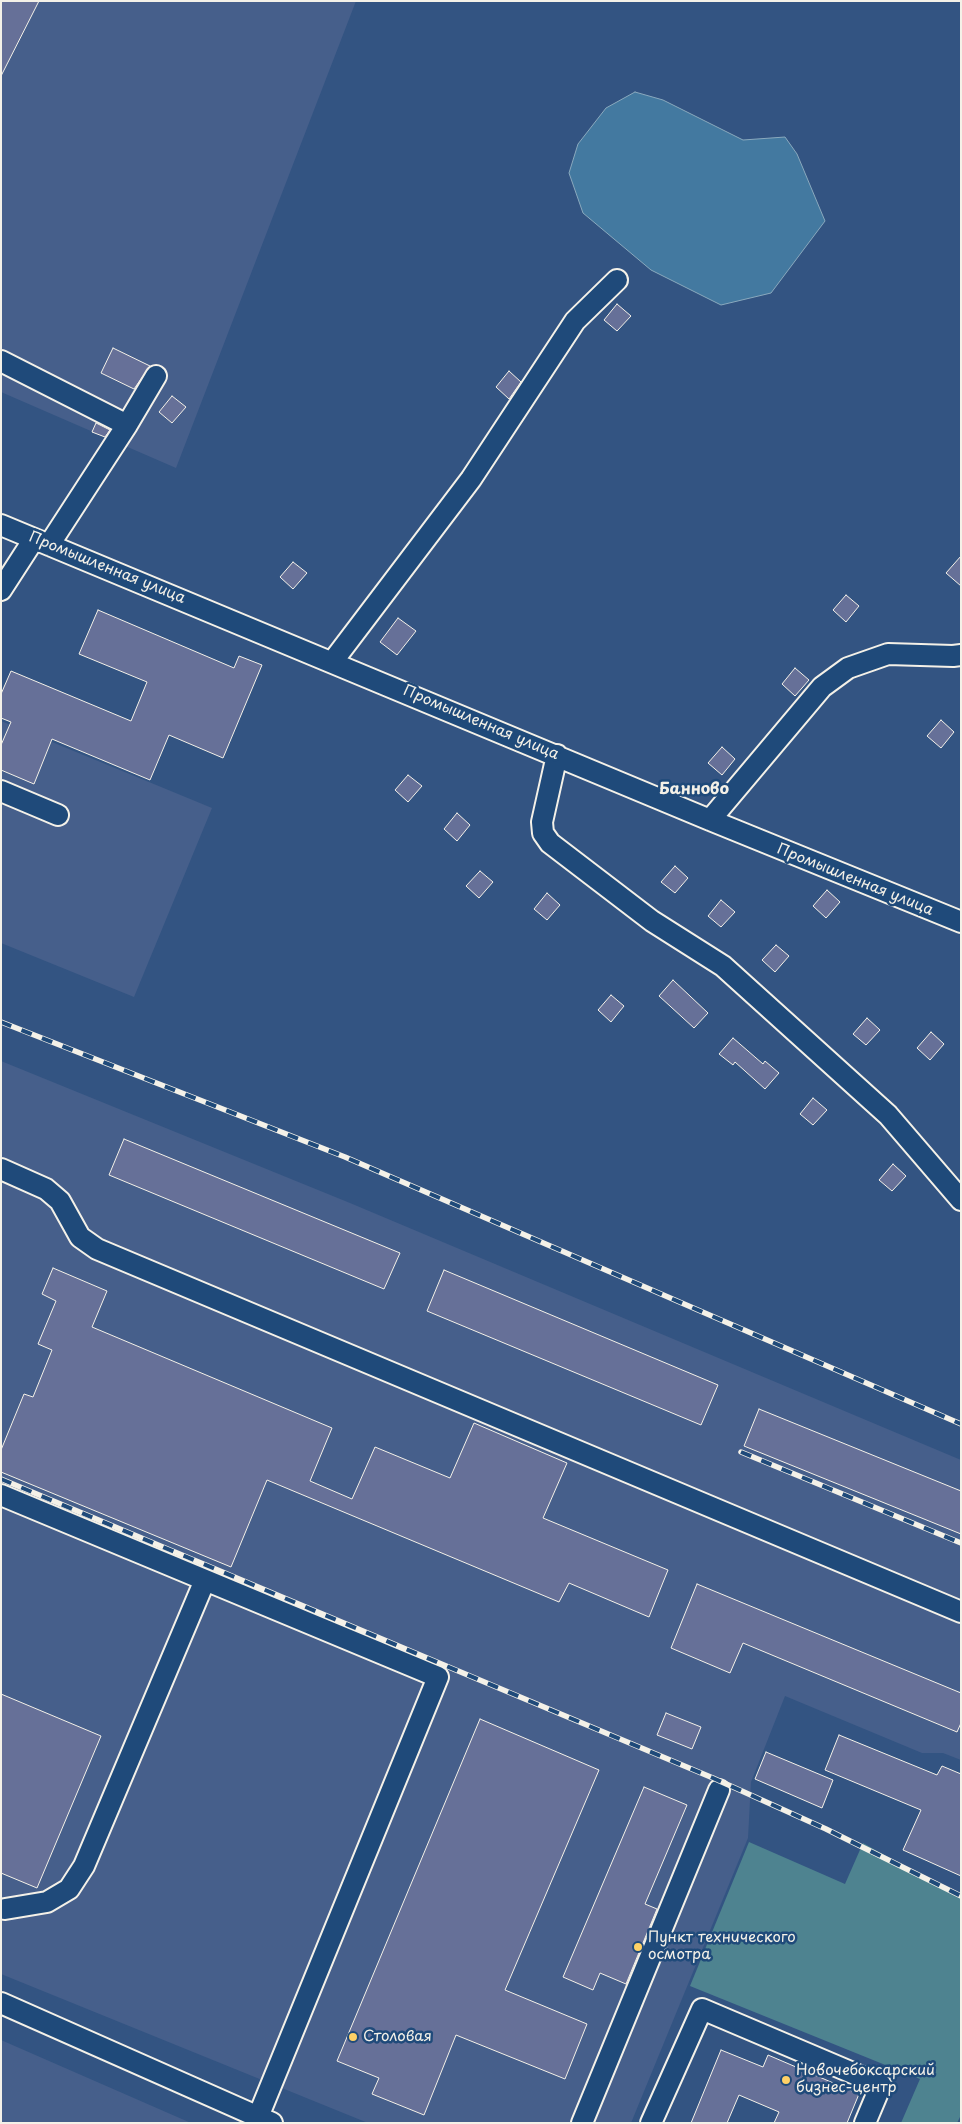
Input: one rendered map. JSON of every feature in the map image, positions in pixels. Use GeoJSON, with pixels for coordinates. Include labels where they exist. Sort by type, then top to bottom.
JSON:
{"type":"FeatureCollection","features":[{"type":"Feature","properties":{"kind":"street"},"geometry":{"type":"LineString","coordinates":[[333,661],[471,479],[575,321],[617,280]]}},
{"type":"Feature","properties":{"kind":"street"},"geometry":{"type":"LineString","coordinates":[[1,361],[127,425]]}},
{"type":"Feature","properties":{"kind":"street"},"geometry":{"type":"LineString","coordinates":[[1,590],[42,542],[127,425],[156,376]]}},
{"type":"Feature","properties":{"kind":"street","name":"Промышленная улица"},"geometry":{"type":"LineString","coordinates":[[1,525],[333,661],[710,820],[961,922]]}},
{"type":"Feature","properties":{"kind":"street"},"geometry":{"type":"LineString","coordinates":[[710,820],[822,687],[848,668],[888,654],[961,655]]}},
{"type":"Feature","properties":{"kind":"street"},"geometry":{"type":"LineString","coordinates":[[557,755],[542,822],[542,833],[550,843],[652,921],[723,966],[888,1115],[961,1200]]}},
{"type":"Feature","properties":{"kind":"street"},"geometry":{"type":"LineString","coordinates":[[1,792],[58,815]]}},
{"type":"Feature","properties":{"kind":"street"},"geometry":{"type":"LineString","coordinates":[[1,1169],[46,1189],[60,1201],[80,1237],[97,1249],[961,1612]]}},
{"type":"Feature","properties":{"kind":"street"},"geometry":{"type":"LineString","coordinates":[[1,1496],[438,1677],[265,2120],[2,2005]]}},
{"type":"Feature","properties":{"kind":"street"},"geometry":{"type":"LineString","coordinates":[[5,1909],[47,1902],[69,1889],[84,1866],[205,1580]]}},
{"type":"Feature","properties":{"kind":"street"},"geometry":{"type":"LineString","coordinates":[[582,2123],[719,1790]]}},
{"type":"Feature","properties":{"kind":"street"},"geometry":{"type":"LineString","coordinates":[[651,2123],[702,2009],[881,2085],[865,2123]]}},
{"type":"Feature","properties":{"kind":"shaded area"},"geometry":{"type":"Polygon","coordinates":[[[1,1],[356,1],[176,468],[1,392],[1,1]]]}},
{"type":"Feature","properties":{"kind":"shaded area"},"geometry":{"type":"Polygon","coordinates":[[[635,92],[663,100],[743,140],[785,137],[797,154],[825,221],[771,293],[721,305],[651,270],[583,213],[569,173],[578,144],[606,108],[635,92]]]}},
{"type":"Feature","properties":{"kind":"shaded area"},"geometry":{"type":"Polygon","coordinates":[[[1,721],[212,808],[134,997],[1,943],[1,721]]]}},
{"type":"Feature","properties":{"kind":"shaded area"},"geometry":{"type":"Polygon","coordinates":[[[1,1061],[350,1203],[961,1460],[961,1760],[943,1753],[922,1753],[785,1696],[751,1782],[748,1838],[631,2123],[368,2123],[1,1974],[1,1061]]]}},
{"type":"Feature","properties":{"kind":"shaded area"},"geometry":{"type":"Polygon","coordinates":[[[1,2040],[191,2123],[1,2123],[1,2040]]]}},
{"type":"Feature","properties":{"kind":"green space"},"geometry":{"type":"Polygon","coordinates":[[[749,1842],[845,1884],[863,1843],[961,1898],[961,2115],[957,2123],[901,2123],[920,2079],[690,1986],[749,1842]]]}},
{"type":"Feature","properties":{"kind":"building"},"geometry":{"type":"Polygon","coordinates":[[[1,1],[39,1],[1,76],[1,1]]]}},
{"type":"Feature","properties":{"kind":"building"},"geometry":{"type":"Polygon","coordinates":[[[617,304],[631,316],[617,331],[604,320],[617,304]]]}},
{"type":"Feature","properties":{"kind":"building"},"geometry":{"type":"Polygon","coordinates":[[[113,348],[150,366],[134,389],[101,373],[113,348]]]}},
{"type":"Feature","properties":{"kind":"building"},"geometry":{"type":"Polygon","coordinates":[[[509,371],[521,382],[509,399],[496,387],[509,371]]]}},
{"type":"Feature","properties":{"kind":"building"},"geometry":{"type":"Polygon","coordinates":[[[172,396],[186,407],[172,423],[159,412],[172,396]]]}},
{"type":"Feature","properties":{"kind":"building"},"geometry":{"type":"Polygon","coordinates":[[[96,423],[110,430],[105,437],[92,432],[96,423]]]}},
{"type":"Feature","properties":{"kind":"building"},"geometry":{"type":"Polygon","coordinates":[[[961,556],[961,586],[946,573],[961,556]]]}},
{"type":"Feature","properties":{"kind":"building"},"geometry":{"type":"Polygon","coordinates":[[[293,562],[307,573],[293,589],[280,577],[293,562]]]}},
{"type":"Feature","properties":{"kind":"building"},"geometry":{"type":"Polygon","coordinates":[[[846,595],[859,606],[846,622],[833,610],[846,595]]]}},
{"type":"Feature","properties":{"kind":"building"},"geometry":{"type":"Polygon","coordinates":[[[98,610],[234,668],[239,656],[262,665],[223,758],[169,735],[150,780],[52,739],[34,784],[1,770],[1,745],[11,722],[1,718],[1,694],[11,671],[131,721],[147,682],[79,654],[98,610]]]}},
{"type":"Feature","properties":{"kind":"building"},"geometry":{"type":"Polygon","coordinates":[[[398,618],[416,631],[397,655],[380,642],[398,618]]]}},
{"type":"Feature","properties":{"kind":"building"},"geometry":{"type":"Polygon","coordinates":[[[795,668],[809,680],[795,696],[782,684],[795,668]]]}},
{"type":"Feature","properties":{"kind":"building"},"geometry":{"type":"Polygon","coordinates":[[[941,720],[954,732],[941,748],[927,736],[941,720]]]}},
{"type":"Feature","properties":{"kind":"building"},"geometry":{"type":"Polygon","coordinates":[[[722,747],[735,759],[722,775],[708,763],[722,747]]]}},
{"type":"Feature","properties":{"kind":"building"},"geometry":{"type":"Polygon","coordinates":[[[408,775],[422,786],[408,802],[395,790],[408,775]]]}},
{"type":"Feature","properties":{"kind":"building"},"geometry":{"type":"Polygon","coordinates":[[[457,813],[470,825],[457,841],[444,829],[457,813]]]}},
{"type":"Feature","properties":{"kind":"building"},"geometry":{"type":"Polygon","coordinates":[[[675,866],[688,878],[675,893],[661,882],[675,866]]]}},
{"type":"Feature","properties":{"kind":"building"},"geometry":{"type":"Polygon","coordinates":[[[480,871],[493,882],[479,898],[466,886],[480,871]]]}},
{"type":"Feature","properties":{"kind":"building"},"geometry":{"type":"Polygon","coordinates":[[[827,890],[840,902],[826,918],[813,906],[827,890]]]}},
{"type":"Feature","properties":{"kind":"building"},"geometry":{"type":"Polygon","coordinates":[[[547,893],[560,905],[547,920],[534,909],[547,893]]]}},
{"type":"Feature","properties":{"kind":"building"},"geometry":{"type":"Polygon","coordinates":[[[721,900],[735,912],[721,927],[708,916],[721,900]]]}},
{"type":"Feature","properties":{"kind":"building"},"geometry":{"type":"Polygon","coordinates":[[[776,945],[789,956],[775,972],[762,960],[776,945]]]}},
{"type":"Feature","properties":{"kind":"building"},"geometry":{"type":"Polygon","coordinates":[[[673,980],[708,1013],[694,1028],[659,996],[673,980]]]}},
{"type":"Feature","properties":{"kind":"building"},"geometry":{"type":"Polygon","coordinates":[[[611,995],[624,1006],[611,1022],[598,1010],[611,995]]]}},
{"type":"Feature","properties":{"kind":"building"},"geometry":{"type":"Polygon","coordinates":[[[867,1018],[880,1030],[866,1045],[853,1034],[867,1018]]]}},
{"type":"Feature","properties":{"kind":"building"},"geometry":{"type":"Polygon","coordinates":[[[931,1032],[944,1044],[930,1060],[917,1048],[931,1032]]]}},
{"type":"Feature","properties":{"kind":"building"},"geometry":{"type":"Polygon","coordinates":[[[733,1038],[763,1064],[765,1061],[779,1073],[765,1089],[735,1062],[733,1065],[719,1054],[733,1038]]]}},
{"type":"Feature","properties":{"kind":"building"},"geometry":{"type":"Polygon","coordinates":[[[813,1098],[827,1110],[813,1125],[800,1114],[813,1098]]]}},
{"type":"Feature","properties":{"kind":"building"},"geometry":{"type":"Polygon","coordinates":[[[124,1139],[400,1253],[384,1289],[109,1175],[124,1139]]]}},
{"type":"Feature","properties":{"kind":"building"},"geometry":{"type":"Polygon","coordinates":[[[893,1164],[906,1176],[892,1191],[879,1180],[893,1164]]]}},
{"type":"Feature","properties":{"kind":"building"},"geometry":{"type":"Polygon","coordinates":[[[53,1268],[107,1291],[92,1327],[332,1428],[310,1481],[352,1499],[375,1447],[450,1478],[474,1423],[567,1463],[543,1518],[668,1570],[649,1617],[569,1583],[559,1602],[267,1480],[231,1567],[1,1472],[1,1450],[24,1394],[33,1397],[52,1350],[38,1344],[56,1301],[42,1294],[53,1268]]]}},
{"type":"Feature","properties":{"kind":"building"},"geometry":{"type":"Polygon","coordinates":[[[444,1270],[718,1385],[701,1425],[427,1311],[444,1270]]]}},
{"type":"Feature","properties":{"kind":"building"},"geometry":{"type":"Polygon","coordinates":[[[759,1409],[961,1491],[961,1534],[744,1446],[759,1409]]]}},
{"type":"Feature","properties":{"kind":"building"},"geometry":{"type":"Polygon","coordinates":[[[697,1584],[961,1693],[961,1723],[957,1732],[743,1643],[730,1673],[671,1648],[697,1584]]]}},
{"type":"Feature","properties":{"kind":"building"},"geometry":{"type":"Polygon","coordinates":[[[1,1694],[101,1736],[37,1888],[1,1873],[1,1694]]]}},
{"type":"Feature","properties":{"kind":"building"},"geometry":{"type":"Polygon","coordinates":[[[666,1713],[701,1727],[692,1749],[657,1735],[666,1713]]]}},
{"type":"Feature","properties":{"kind":"building"},"geometry":{"type":"Polygon","coordinates":[[[480,1719],[599,1770],[505,1990],[587,2024],[565,2079],[456,2035],[424,2115],[372,2094],[379,2078],[337,2061],[480,1719]]]}},
{"type":"Feature","properties":{"kind":"building"},"geometry":{"type":"Polygon","coordinates":[[[839,1735],[937,1775],[942,1766],[961,1774],[961,1876],[903,1850],[921,1810],[825,1770],[839,1735]]]}},
{"type":"Feature","properties":{"kind":"building"},"geometry":{"type":"Polygon","coordinates":[[[766,1752],[833,1780],[822,1808],[755,1779],[766,1752]]]}},
{"type":"Feature","properties":{"kind":"building"},"geometry":{"type":"Polygon","coordinates":[[[644,1787],[687,1805],[645,1904],[657,1909],[626,1984],[600,1973],[593,1990],[563,1977],[644,1787]]]}},
{"type":"Feature","properties":{"kind":"building","name":"Новочебоксарский бизнес-центр"},"geometry":{"type":"Polygon","coordinates":[[[721,2050],[763,2067],[768,2055],[859,2094],[847,2123],[774,2123],[779,2112],[739,2095],[727,2123],[691,2123],[721,2050]]]}},
{"type":"Feature","properties":{"kind":"railway"},"geometry":{"type":"LineString","coordinates":[[1,1022],[345,1157],[961,1424]]}},
{"type":"Feature","properties":{"kind":"railway"},"geometry":{"type":"LineString","coordinates":[[741,1452],[961,1543]]}},
{"type":"Feature","properties":{"kind":"railway"},"geometry":{"type":"LineString","coordinates":[[1,1479],[713,1778],[826,1829],[961,1896]]}},
{"type":"Feature","properties":{"kind":"place","name":"Пункт технического осмотра"},"geometry":{"type":"Point","coordinates":[638,1947]}},
{"type":"Feature","properties":{"kind":"place","name":"Столовая"},"geometry":{"type":"Point","coordinates":[353,2037]}},
{"type":"Feature","properties":{"kind":"place","name":"Новочебоксарский бизнес-центр"},"geometry":{"type":"Point","coordinates":[786,2080]}},
{"type":"Feature","properties":{"kind":"district","name":"Банново"},"geometry":{"type":"Point","coordinates":[694,790]}}]}
